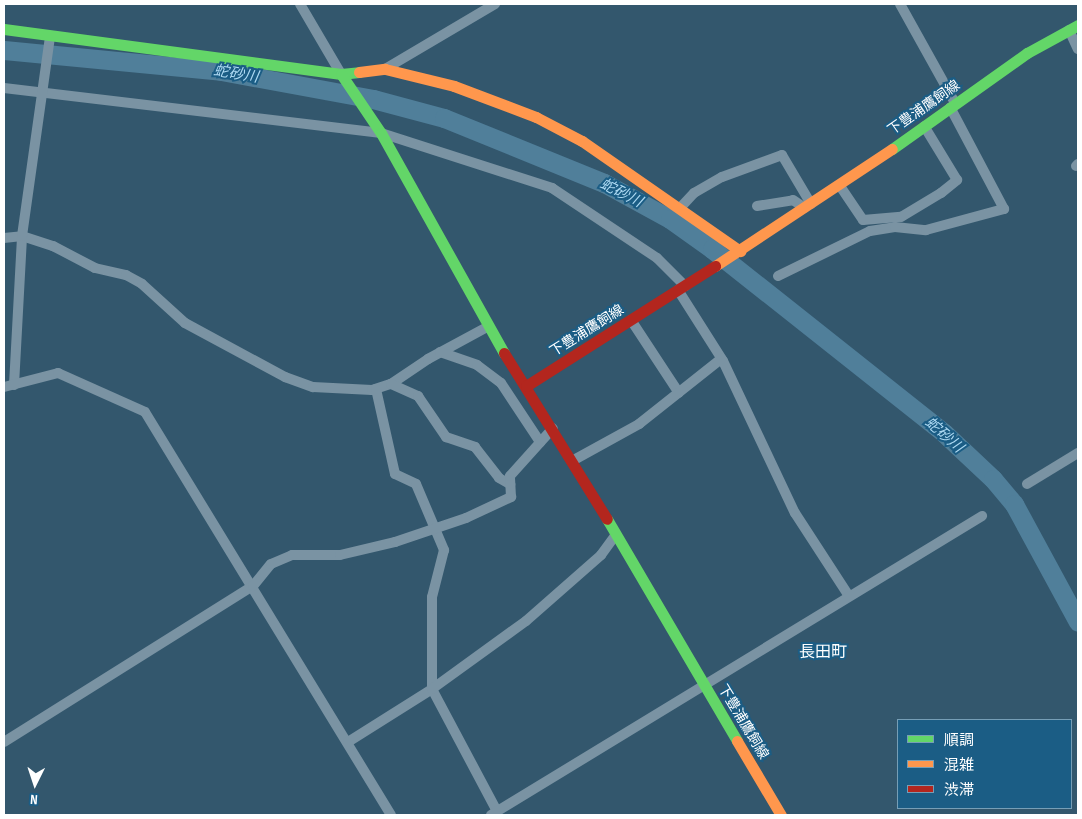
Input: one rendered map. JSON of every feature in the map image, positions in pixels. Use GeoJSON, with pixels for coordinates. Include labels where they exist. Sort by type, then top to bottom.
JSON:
{"type":"FeatureCollection","features":[{"type":"Feature","properties":{"kind":"street"},"geometry":{"type":"LineString","coordinates":[[300,4],[342,74],[381,133],[487,327],[526,386],[515,387],[501,383]]}},
{"type":"Feature","properties":{"kind":"street"},"geometry":{"type":"LineString","coordinates":[[385,69],[495,4]]}},
{"type":"Feature","properties":{"kind":"street"},"geometry":{"type":"LineString","coordinates":[[778,276],[870,231],[895,227],[926,230],[1004,209],[900,4]]}},
{"type":"Feature","properties":{"kind":"street"},"geometry":{"type":"LineString","coordinates":[[1074,27],[1078,49]]}},
{"type":"Feature","properties":{"kind":"street","name":"下豊浦鷹飼線"},"geometry":{"type":"LineString","coordinates":[[781,815],[553,428],[526,386],[840,186],[952,105],[1027,54],[1074,27]]}},
{"type":"Feature","properties":{"kind":"street"},"geometry":{"type":"LineString","coordinates":[[4,30],[342,74],[385,69],[454,86],[536,117],[582,140],[740,251]]}},
{"type":"Feature","properties":{"kind":"street"},"geometry":{"type":"LineString","coordinates":[[50,36],[22,236],[9,386],[58,373],[145,412],[253,586],[391,815]]}},
{"type":"Feature","properties":{"kind":"street"},"geometry":{"type":"LineString","coordinates":[[4,88],[381,133],[552,188],[657,258],[681,288],[721,359],[795,513],[849,596]]}},
{"type":"Feature","properties":{"kind":"street"},"geometry":{"type":"LineString","coordinates":[[840,186],[863,220],[901,217],[958,180],[924,126]]}},
{"type":"Feature","properties":{"kind":"street"},"geometry":{"type":"LineString","coordinates":[[680,208],[694,193],[722,177],[782,155],[808,206]]}},
{"type":"Feature","properties":{"kind":"street"},"geometry":{"type":"LineString","coordinates":[[757,206],[793,200],[808,206]]}},
{"type":"Feature","properties":{"kind":"street"},"geometry":{"type":"LineString","coordinates":[[4,238],[22,236],[53,246],[95,268],[126,275],[142,284],[186,323],[285,377],[314,387],[376,389],[391,384],[440,352],[487,327]]}},
{"type":"Feature","properties":{"kind":"street"},"geometry":{"type":"LineString","coordinates":[[632,320],[679,393]]}},
{"type":"Feature","properties":{"kind":"street"},"geometry":{"type":"LineString","coordinates":[[440,352],[477,365],[501,383],[540,442]]}},
{"type":"Feature","properties":{"kind":"street"},"geometry":{"type":"LineString","coordinates":[[572,461],[622,436],[721,359]]}},
{"type":"Feature","properties":{"kind":"street"},"geometry":{"type":"LineString","coordinates":[[391,384],[418,396],[446,437],[475,447],[499,478],[510,484]]}},
{"type":"Feature","properties":{"kind":"street"},"geometry":{"type":"LineString","coordinates":[[376,389],[395,474],[416,484],[444,550],[432,597],[432,689],[494,813],[703,684],[982,516]]}},
{"type":"Feature","properties":{"kind":"street"},"geometry":{"type":"LineString","coordinates":[[4,742],[253,586],[270,564],[292,555],[340,554],[434,529],[511,496],[510,476],[553,428]]}},
{"type":"Feature","properties":{"kind":"street"},"geometry":{"type":"LineString","coordinates":[[1027,484],[1078,453]]}},
{"type":"Feature","properties":{"kind":"street"},"geometry":{"type":"LineString","coordinates":[[348,742],[432,689],[526,621],[601,555],[615,536]]}},
{"type":"Feature","properties":{"kind":"waterway","name":"蛇砂川"},"geometry":{"type":"LineString","coordinates":[[4,50],[221,71],[373,99],[444,118],[604,183],[670,219],[712,249],[944,433],[993,479],[1014,504],[1078,622]]}},
{"type":"Feature","properties":{"kind":"traffic: fast"},"geometry":{"type":"LineString","coordinates":[[892,149],[1027,53],[1078,25]]}},
{"type":"Feature","properties":{"kind":"traffic: fast"},"geometry":{"type":"LineString","coordinates":[[4,29],[341,74],[359,72]]}},
{"type":"Feature","properties":{"kind":"traffic: fast"},"geometry":{"type":"LineString","coordinates":[[341,74],[381,133],[504,353]]}},
{"type":"Feature","properties":{"kind":"traffic: fast"},"geometry":{"type":"LineString","coordinates":[[607,519],[737,741]]}},
{"type":"Feature","properties":{"kind":"traffic: slow"},"geometry":{"type":"LineString","coordinates":[[359,72],[385,69],[454,86],[536,117],[582,141],[740,251]]}},
{"type":"Feature","properties":{"kind":"traffic: slow"},"geometry":{"type":"LineString","coordinates":[[715,266],[892,149]]}},
{"type":"Feature","properties":{"kind":"traffic: slow"},"geometry":{"type":"LineString","coordinates":[[737,741],[781,815]]}},
{"type":"Feature","properties":{"kind":"traffic: jam"},"geometry":{"type":"LineString","coordinates":[[526,386],[715,266]]}},
{"type":"Feature","properties":{"kind":"traffic: jam"},"geometry":{"type":"LineString","coordinates":[[504,353],[607,519]]}},
{"type":"Feature","properties":{"kind":"district","name":"長田町"},"geometry":{"type":"Point","coordinates":[823,653]}}]}
